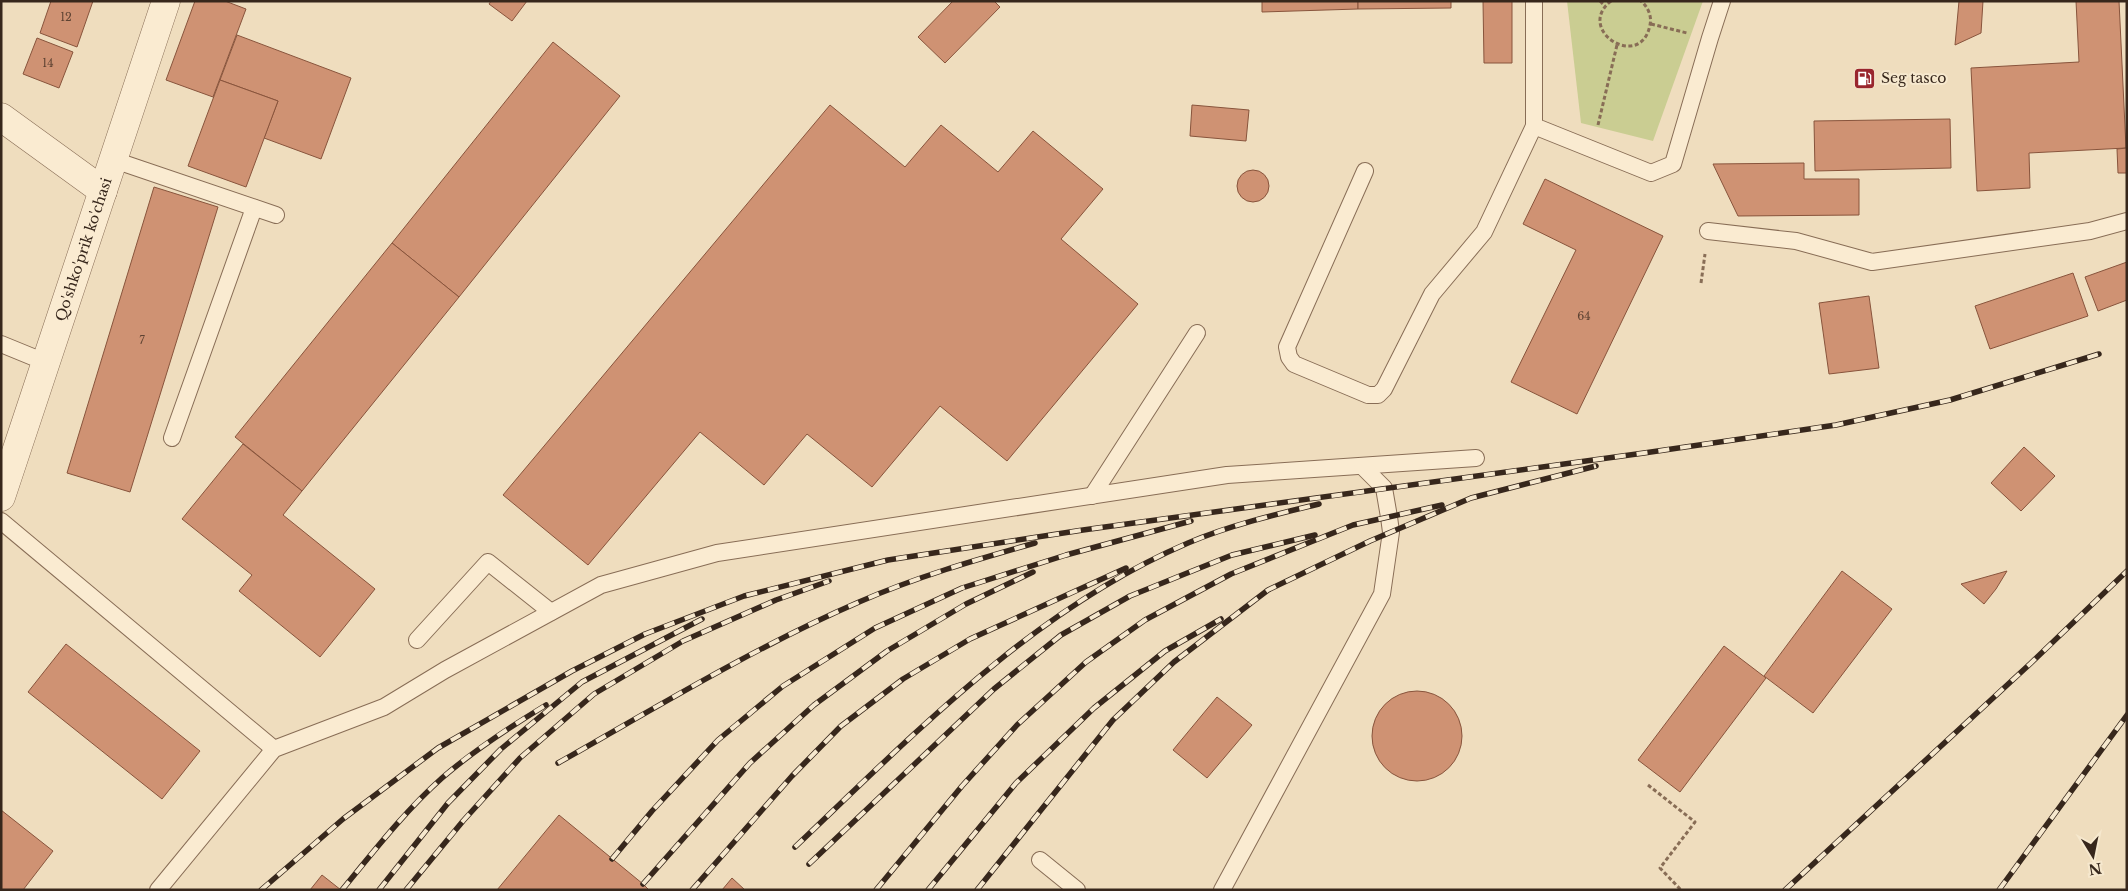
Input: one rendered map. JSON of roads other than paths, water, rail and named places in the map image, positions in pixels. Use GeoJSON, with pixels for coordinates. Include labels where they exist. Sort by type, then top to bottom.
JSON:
{"type":"FeatureCollection","features":[{"type":"Feature","properties":{"kind":"street","name":"Qo'shko'prik ko'chasi"},"geometry":{"type":"LineString","coordinates":[[1,497],[166,1]]}},
{"type":"Feature","properties":{"kind":"street"},"geometry":{"type":"LineString","coordinates":[[1,117],[103,190]]}},
{"type":"Feature","properties":{"kind":"lane"},"geometry":{"type":"LineString","coordinates":[[1365,171],[1287,347],[1289,357],[1294,364],[1368,395],[1378,395],[1384,389],[1432,294],[1484,232],[1534,126],[1534,1]]}},
{"type":"Feature","properties":{"kind":"lane"},"geometry":{"type":"LineString","coordinates":[[1534,126],[1651,173],[1673,164],[1722,1]]}},
{"type":"Feature","properties":{"kind":"lane"},"geometry":{"type":"LineString","coordinates":[[114,160],[276,215]]}},
{"type":"Feature","properties":{"kind":"lane"},"geometry":{"type":"LineString","coordinates":[[172,438],[254,208]]}},
{"type":"Feature","properties":{"kind":"lane"},"geometry":{"type":"LineString","coordinates":[[1708,231],[1796,241],[1872,262],[2090,231],[2127,221]]}},
{"type":"Feature","properties":{"kind":"lane"},"geometry":{"type":"LineString","coordinates":[[1092,496],[1196,333]]}},
{"type":"Feature","properties":{"kind":"lane"},"geometry":{"type":"LineString","coordinates":[[1,344],[46,362]]}},
{"type":"Feature","properties":{"kind":"lane"},"geometry":{"type":"LineString","coordinates":[[158,890],[274,749],[384,707],[445,670],[601,585],[717,553],[1227,475],[1476,458]]}},
{"type":"Feature","properties":{"kind":"lane"},"geometry":{"type":"LineString","coordinates":[[1222,890],[1382,594],[1391,532],[1388,507],[1384,488],[1362,466]]}},
{"type":"Feature","properties":{"kind":"lane"},"geometry":{"type":"LineString","coordinates":[[1,521],[274,749]]}},
{"type":"Feature","properties":{"kind":"lane"},"geometry":{"type":"LineString","coordinates":[[417,640],[488,562],[551,612]]}},
{"type":"Feature","properties":{"kind":"lane"},"geometry":{"type":"LineString","coordinates":[[1040,860],[1077,890]]}},
{"type":"Feature","properties":{"kind":"railway"},"geometry":{"type":"LineString","coordinates":[[261,890],[343,819],[438,748],[572,671],[645,634],[744,596],[888,560],[1083,530],[1836,425],[1950,400],[2099,354]]}},
{"type":"Feature","properties":{"kind":"railway"},"geometry":{"type":"LineString","coordinates":[[977,890],[1113,720],[1174,662],[1268,590],[1370,541],[1471,498],[1596,466]]}},
{"type":"Feature","properties":{"kind":"railway"},"geometry":{"type":"LineString","coordinates":[[795,847],[885,761],[978,677],[1027,638],[1078,602],[1132,570],[1188,543],[1269,516],[1319,504]]}},
{"type":"Feature","properties":{"kind":"railway"},"geometry":{"type":"LineString","coordinates":[[876,890],[962,786],[1017,725],[1086,662],[1145,620],[1231,574],[1353,525],[1442,505]]}},
{"type":"Feature","properties":{"kind":"railway"},"geometry":{"type":"LineString","coordinates":[[612,859],[652,811],[718,740],[783,686],[875,628],[962,588],[1066,555],[1191,521]]}},
{"type":"Feature","properties":{"kind":"railway"},"geometry":{"type":"LineString","coordinates":[[809,864],[994,689],[1061,635],[1130,596],[1232,555],[1315,535]]}},
{"type":"Feature","properties":{"kind":"railway"},"geometry":{"type":"LineString","coordinates":[[558,763],[744,658],[859,602],[924,577],[1035,543]]}},
{"type":"Feature","properties":{"kind":"railway"},"geometry":{"type":"LineString","coordinates":[[692,890],[792,776],[841,726],[903,679],[970,639],[1126,568]]}},
{"type":"Feature","properties":{"kind":"railway"},"geometry":{"type":"LineString","coordinates":[[1785,890],[2031,663],[2127,571]]}},
{"type":"Feature","properties":{"kind":"railway"},"geometry":{"type":"LineString","coordinates":[[643,884],[750,763],[814,705],[887,651],[966,604],[1033,572]]}},
{"type":"Feature","properties":{"kind":"railway"},"geometry":{"type":"LineString","coordinates":[[406,890],[463,821],[520,758],[594,694],[683,641],[776,600],[829,581]]}},
{"type":"Feature","properties":{"kind":"railway"},"geometry":{"type":"LineString","coordinates":[[379,890],[448,803],[501,749],[582,682],[702,619]]}},
{"type":"Feature","properties":{"kind":"railway"},"geometry":{"type":"LineString","coordinates":[[928,890],[1016,783],[1094,708],[1165,651],[1221,619]]}},
{"type":"Feature","properties":{"kind":"railway"},"geometry":{"type":"LineString","coordinates":[[342,890],[378,846],[442,778],[492,739],[546,705]]}},
{"type":"Feature","properties":{"kind":"railway"},"geometry":{"type":"LineString","coordinates":[[1999,890],[2127,715]]}},
{"type":"Feature","properties":{"kind":"place","name":"Seg tasco"},"geometry":{"type":"Point","coordinates":[1865,78]}}]}
